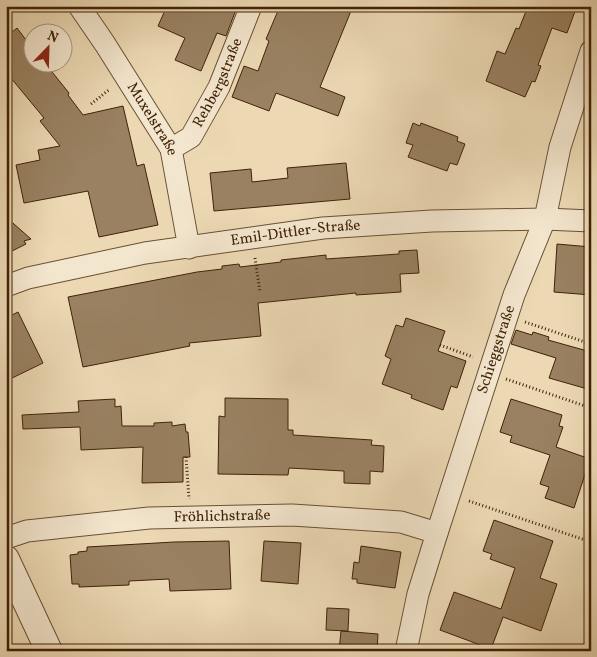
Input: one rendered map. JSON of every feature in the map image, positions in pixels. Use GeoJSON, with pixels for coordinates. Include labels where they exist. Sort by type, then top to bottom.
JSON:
{"type":"FeatureCollection","features":[{"type":"Feature","properties":{"kind":"street","name":"Muxelstraße"},"geometry":{"type":"LineString","coordinates":[[79,6],[171,148],[189,248]]}},
{"type":"Feature","properties":{"kind":"street","name":"Rehbergstraße"},"geometry":{"type":"LineString","coordinates":[[171,148],[191,137],[196,129],[219,87],[251,6]]}},
{"type":"Feature","properties":{"kind":"street","name":"Schieggstraße"},"geometry":{"type":"LineString","coordinates":[[406,651],[418,594],[437,533],[508,316],[545,219],[560,146],[591,50]]}},
{"type":"Feature","properties":{"kind":"street","name":"Emil-Dittler-Straße"},"geometry":{"type":"LineString","coordinates":[[6,286],[28,278],[65,269],[145,253],[323,228],[413,222],[545,219],[591,221]]}},
{"type":"Feature","properties":{"kind":"street","name":"Fröhlichstraße"},"geometry":{"type":"LineString","coordinates":[[6,538],[28,531],[149,518],[292,515],[401,522],[437,533]]}},
{"type":"Feature","properties":{"kind":"street"},"geometry":{"type":"LineString","coordinates":[[6,559],[49,651]]}},
{"type":"Feature","properties":{"kind":"path"},"geometry":{"type":"LineString","coordinates":[[252,238],[260,292]]}},
{"type":"Feature","properties":{"kind":"path"},"geometry":{"type":"LineString","coordinates":[[508,316],[591,344]]}},
{"type":"Feature","properties":{"kind":"path"},"geometry":{"type":"LineString","coordinates":[[440,345],[463,354]]}},
{"type":"Feature","properties":{"kind":"path"},"geometry":{"type":"LineString","coordinates":[[489,373],[591,408]]}},
{"type":"Feature","properties":{"kind":"path"},"geometry":{"type":"LineString","coordinates":[[186,457],[189,497]]}},
{"type":"Feature","properties":{"kind":"path"},"geometry":{"type":"LineString","coordinates":[[450,494],[591,542]]}},
{"type":"Feature","properties":{"kind":"building"},"geometry":{"type":"Polygon","coordinates":[[[167,6],[237,7],[226,36],[217,33],[201,71],[175,60],[185,38],[158,26],[167,6]]]}},
{"type":"Feature","properties":{"kind":"building"},"geometry":{"type":"Polygon","coordinates":[[[280,6],[353,6],[320,87],[345,97],[338,116],[276,93],[269,111],[232,97],[244,66],[258,71],[269,41],[266,39],[280,6]]]}},
{"type":"Feature","properties":{"kind":"building"},"geometry":{"type":"Polygon","coordinates":[[[528,6],[577,6],[567,33],[552,28],[538,65],[541,66],[535,82],[532,81],[525,97],[486,81],[497,51],[505,54],[516,28],[519,29],[528,6]]]}},
{"type":"Feature","properties":{"kind":"building"},"geometry":{"type":"Polygon","coordinates":[[[17,28],[22,35],[22,72],[52,72],[83,115],[123,106],[137,166],[144,164],[158,225],[99,237],[88,191],[24,203],[16,165],[40,160],[38,150],[60,146],[40,121],[44,118],[6,72],[6,37],[17,28]]]}},
{"type":"Feature","properties":{"kind":"building"},"geometry":{"type":"Polygon","coordinates":[[[413,123],[420,126],[421,123],[458,137],[457,141],[465,144],[457,165],[450,163],[447,171],[408,157],[413,145],[406,143],[413,123]]]}},
{"type":"Feature","properties":{"kind":"building"},"geometry":{"type":"Polygon","coordinates":[[[346,163],[350,199],[214,211],[210,173],[251,169],[252,182],[288,178],[287,168],[346,163]]]}},
{"type":"Feature","properties":{"kind":"building"},"geometry":{"type":"Polygon","coordinates":[[[6,217],[31,239],[24,241],[26,244],[6,254],[6,217]]]}},
{"type":"Feature","properties":{"kind":"building"},"geometry":{"type":"Polygon","coordinates":[[[557,244],[591,247],[591,295],[554,292],[557,244]]]}},
{"type":"Feature","properties":{"kind":"building"},"geometry":{"type":"Polygon","coordinates":[[[417,250],[419,273],[400,274],[401,292],[356,295],[356,293],[258,303],[261,336],[189,343],[190,346],[83,367],[68,297],[197,272],[222,269],[222,266],[239,264],[240,267],[326,255],[326,259],[399,254],[399,251],[417,250]]]}},
{"type":"Feature","properties":{"kind":"building"},"geometry":{"type":"Polygon","coordinates":[[[18,312],[43,363],[6,381],[6,318],[18,312]]]}},
{"type":"Feature","properties":{"kind":"building"},"geometry":{"type":"Polygon","coordinates":[[[406,318],[445,331],[438,351],[466,361],[457,388],[451,386],[443,410],[411,398],[412,395],[382,384],[391,359],[385,356],[396,325],[403,327],[406,318]]]}},
{"type":"Feature","properties":{"kind":"building"},"geometry":{"type":"Polygon","coordinates":[[[516,330],[532,335],[533,332],[549,337],[548,340],[591,352],[591,390],[549,378],[556,358],[511,344],[516,330]]]}},
{"type":"Feature","properties":{"kind":"building"},"geometry":{"type":"Polygon","coordinates":[[[225,398],[288,399],[288,430],[293,430],[293,435],[372,440],[371,445],[384,446],[383,472],[370,471],[370,484],[344,483],[344,471],[289,468],[288,475],[218,474],[219,416],[225,417],[225,398]]]}},
{"type":"Feature","properties":{"kind":"building"},"geometry":{"type":"Polygon","coordinates":[[[115,399],[115,407],[121,406],[122,426],[154,426],[154,423],[172,422],[172,426],[185,424],[186,432],[188,432],[190,457],[183,457],[183,482],[142,483],[143,447],[81,450],[80,427],[23,429],[22,415],[79,412],[78,401],[115,399]]]}},
{"type":"Feature","properties":{"kind":"building"},"geometry":{"type":"Polygon","coordinates":[[[511,399],[562,415],[559,426],[563,427],[556,447],[590,459],[574,508],[545,498],[549,487],[540,484],[550,455],[510,442],[512,436],[500,432],[511,399]]]}},
{"type":"Feature","properties":{"kind":"building"},"geometry":{"type":"Polygon","coordinates":[[[494,520],[553,541],[540,578],[557,584],[541,631],[503,617],[491,649],[440,630],[454,592],[501,609],[515,568],[490,559],[492,554],[483,551],[494,520]]]}},
{"type":"Feature","properties":{"kind":"building"},"geometry":{"type":"Polygon","coordinates":[[[229,541],[231,589],[170,591],[169,579],[129,581],[129,585],[79,587],[79,584],[72,584],[70,555],[87,551],[87,547],[229,541]]]}},
{"type":"Feature","properties":{"kind":"building"},"geometry":{"type":"Polygon","coordinates":[[[264,541],[301,543],[298,584],[261,581],[264,541]]]}},
{"type":"Feature","properties":{"kind":"building"},"geometry":{"type":"Polygon","coordinates":[[[361,546],[401,552],[395,588],[357,583],[357,579],[352,579],[354,562],[359,563],[361,546]]]}},
{"type":"Feature","properties":{"kind":"building"},"geometry":{"type":"Polygon","coordinates":[[[327,608],[349,609],[348,631],[326,630],[327,608]]]}},
{"type":"Feature","properties":{"kind":"building"},"geometry":{"type":"Polygon","coordinates":[[[341,631],[378,634],[377,651],[339,651],[341,631]]]}}]}
